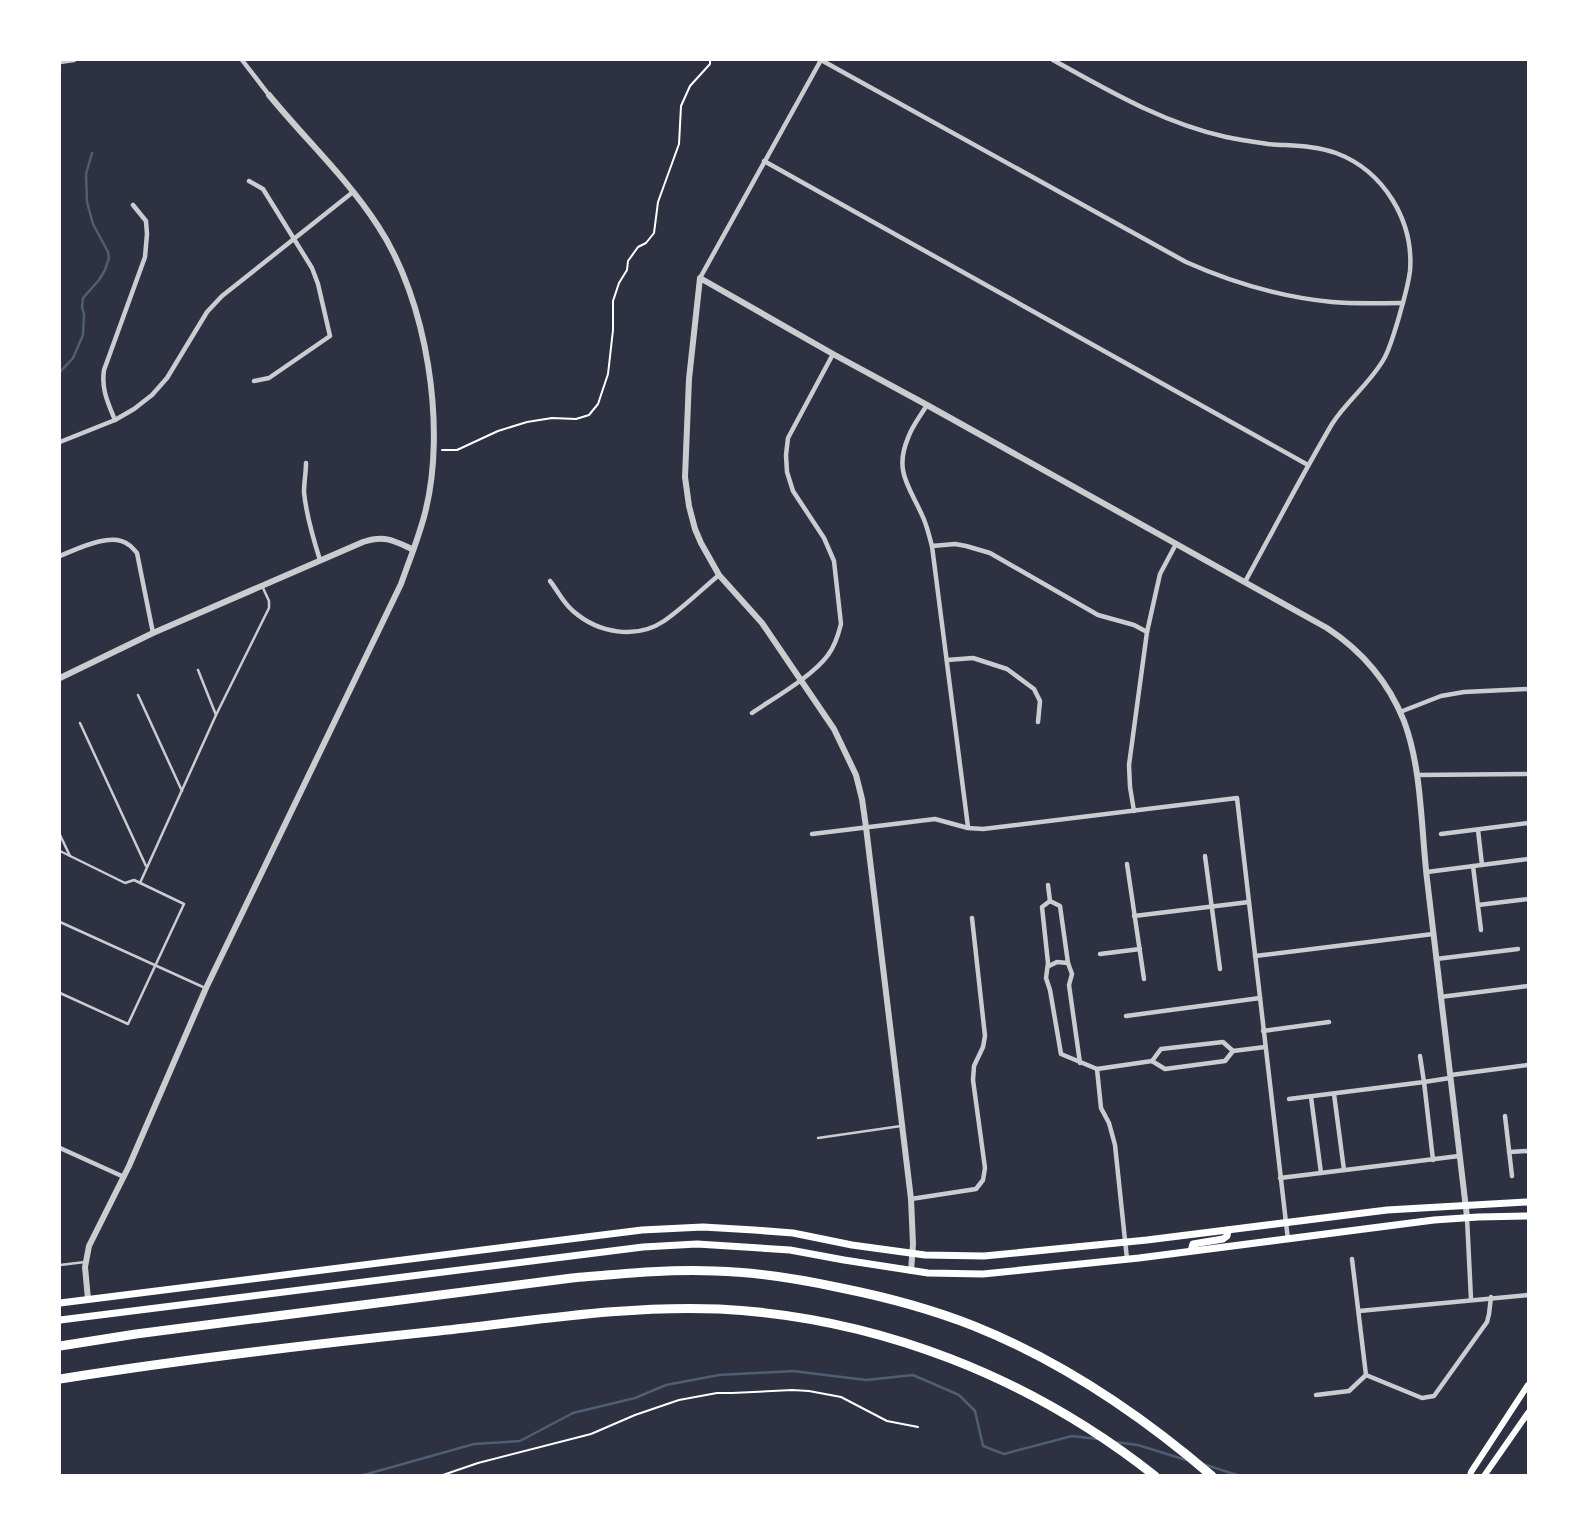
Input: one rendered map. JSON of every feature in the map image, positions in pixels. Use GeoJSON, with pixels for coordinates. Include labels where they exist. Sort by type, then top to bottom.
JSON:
{"type":"FeatureCollection","features":[{"type":"Feature","properties":{"kind":"highway"},"geometry":{"type":"LineString","coordinates":[[60,1346],[572,1278],[642,1272],[715,1271],[782,1276],[874,1295],[930,1311],[1020,1347],[1114,1401],[1174,1443],[1212,1475]]}},
{"type":"Feature","properties":{"kind":"highway"},"geometry":{"type":"LineString","coordinates":[[60,1379],[361,1339],[630,1310],[717,1309],[779,1314],[856,1328],[893,1338],[979,1370],[1051,1405],[1155,1475]]}},
{"type":"Feature","properties":{"kind":"main road"},"geometry":{"type":"LineString","coordinates":[[60,1303],[654,1230],[703,1227],[793,1233],[913,1254],[944,1257],[984,1256],[1387,1210],[1528,1202]]}},
{"type":"Feature","properties":{"kind":"main road"},"geometry":{"type":"LineString","coordinates":[[60,1320],[643,1247],[697,1244],[790,1250],[911,1271],[983,1274],[1467,1217],[1528,1216]]}},
{"type":"Feature","properties":{"kind":"main road"},"geometry":{"type":"LineString","coordinates":[[1191,1251],[1193,1244],[1223,1239],[1228,1230]]}},
{"type":"Feature","properties":{"kind":"main road"},"geometry":{"type":"LineString","coordinates":[[88,1299],[90,1316]]}},
{"type":"Feature","properties":{"kind":"main road"},"geometry":{"type":"LineString","coordinates":[[1470,1475],[1528,1385]]}},
{"type":"Feature","properties":{"kind":"main road"},"geometry":{"type":"LineString","coordinates":[[1484,1475],[1528,1413]]}},
{"type":"Feature","properties":{"kind":"street"},"geometry":{"type":"LineString","coordinates":[[60,62],[74,60]]}},
{"type":"Feature","properties":{"kind":"street"},"geometry":{"type":"LineString","coordinates":[[88,1299],[85,1262],[89,1246],[124,1177],[206,988],[401,584],[425,514],[434,450],[429,371],[418,318],[400,268],[379,227],[353,192],[242,60]]}},
{"type":"Feature","properties":{"kind":"street"},"geometry":{"type":"LineString","coordinates":[[911,1271],[911,1199],[862,799],[852,765],[834,729],[762,623],[719,575],[701,543],[689,506],[685,477],[689,379],[700,278],[821,60],[1203,270],[1252,287],[1302,298],[1334,302],[1403,303]]}},
{"type":"Feature","properties":{"kind":"street"},"geometry":{"type":"LineString","coordinates":[[1053,60],[1136,105],[1188,126],[1247,141],[1320,149],[1340,155],[1370,173],[1387,191],[1406,231],[1410,262],[1408,283],[1386,356],[1369,381],[1335,420],[1245,582]]}},
{"type":"Feature","properties":{"kind":"street"},"geometry":{"type":"LineString","coordinates":[[764,161],[1308,466]]}},
{"type":"Feature","properties":{"kind":"street"},"geometry":{"type":"LineString","coordinates":[[249,181],[263,189],[312,268],[330,336],[269,378],[254,381]]}},
{"type":"Feature","properties":{"kind":"street"},"geometry":{"type":"LineString","coordinates":[[60,442],[115,420],[143,403],[167,378],[207,312],[222,296],[353,192]]}},
{"type":"Feature","properties":{"kind":"street"},"geometry":{"type":"LineString","coordinates":[[115,420],[104,393],[104,370],[145,257],[147,243],[146,221],[133,205]]}},
{"type":"Feature","properties":{"kind":"street"},"geometry":{"type":"LineString","coordinates":[[700,278],[1327,628],[1349,644],[1377,673],[1400,712],[1409,736],[1416,775],[1467,1217],[1471,1299]]}},
{"type":"Feature","properties":{"kind":"street"},"geometry":{"type":"LineString","coordinates":[[752,713],[823,662],[836,641],[841,624],[834,561],[824,538],[793,491],[787,472],[786,446],[833,354]]}},
{"type":"Feature","properties":{"kind":"street"},"geometry":{"type":"LineString","coordinates":[[927,405],[908,438],[902,459],[903,472],[906,485],[923,517],[932,546],[968,828]]}},
{"type":"Feature","properties":{"kind":"street"},"geometry":{"type":"LineString","coordinates":[[306,463],[304,488],[320,559]]}},
{"type":"Feature","properties":{"kind":"street"},"geometry":{"type":"LineString","coordinates":[[60,678],[320,559],[376,538],[394,541],[412,549]]}},
{"type":"Feature","properties":{"kind":"street"},"geometry":{"type":"LineString","coordinates":[[60,556],[107,539],[123,541],[130,545],[137,553],[153,634]]}},
{"type":"Feature","properties":{"kind":"street"},"geometry":{"type":"LineString","coordinates":[[1135,811],[1129,765],[1147,632],[1160,574],[1176,544]]}},
{"type":"Feature","properties":{"kind":"street"},"geometry":{"type":"LineString","coordinates":[[932,546],[966,545],[990,553],[1098,615],[1134,625],[1147,632]]}},
{"type":"Feature","properties":{"kind":"street"},"geometry":{"type":"LineString","coordinates":[[550,581],[573,611],[586,620],[612,631],[630,632],[649,628],[666,620],[719,575]]}},
{"type":"Feature","properties":{"kind":"street"},"geometry":{"type":"LineString","coordinates":[[947,660],[973,658],[1007,669],[1034,689],[1040,701],[1038,722]]}},
{"type":"Feature","properties":{"kind":"street"},"geometry":{"type":"LineString","coordinates":[[1400,712],[1441,696],[1528,689]]}},
{"type":"Feature","properties":{"kind":"street"},"geometry":{"type":"LineString","coordinates":[[1416,775],[1528,774]]}},
{"type":"Feature","properties":{"kind":"street"},"geometry":{"type":"LineString","coordinates":[[812,834],[935,820],[984,829],[1237,798],[1287,1240]]}},
{"type":"Feature","properties":{"kind":"street"},"geometry":{"type":"LineString","coordinates":[[1441,834],[1528,823]]}},
{"type":"Feature","properties":{"kind":"street"},"geometry":{"type":"LineString","coordinates":[[1478,830],[1482,865]]}},
{"type":"Feature","properties":{"kind":"street"},"geometry":{"type":"LineString","coordinates":[[1205,856],[1220,969]]}},
{"type":"Feature","properties":{"kind":"street"},"geometry":{"type":"LineString","coordinates":[[1426,872],[1528,859]]}},
{"type":"Feature","properties":{"kind":"street"},"geometry":{"type":"LineString","coordinates":[[1127,864],[1144,979]]}},
{"type":"Feature","properties":{"kind":"street"},"geometry":{"type":"LineString","coordinates":[[1473,866],[1481,930]]}},
{"type":"Feature","properties":{"kind":"street"},"geometry":{"type":"LineString","coordinates":[[1048,884],[1050,901]]}},
{"type":"Feature","properties":{"kind":"street"},"geometry":{"type":"LineString","coordinates":[[1478,905],[1528,899]]}},
{"type":"Feature","properties":{"kind":"street"},"geometry":{"type":"LineString","coordinates":[[1050,901],[1060,906],[1072,974],[1069,985],[1077,1062]]}},
{"type":"Feature","properties":{"kind":"street"},"geometry":{"type":"LineString","coordinates":[[1050,901],[1042,907],[1048,966],[1045,978],[1050,990],[1061,1054],[1097,1069],[1152,1061],[1165,1069],[1225,1061],[1233,1051],[1265,1047]]}},
{"type":"Feature","properties":{"kind":"street"},"geometry":{"type":"LineString","coordinates":[[1134,916],[1249,902]]}},
{"type":"Feature","properties":{"kind":"street"},"geometry":{"type":"LineString","coordinates":[[911,1199],[976,1189],[984,1180],[985,1168],[973,1080],[974,1066],[985,1036],[972,918]]}},
{"type":"Feature","properties":{"kind":"street"},"geometry":{"type":"LineString","coordinates":[[1255,956],[1433,934]]}},
{"type":"Feature","properties":{"kind":"street"},"geometry":{"type":"LineString","coordinates":[[1100,954],[1139,949]]}},
{"type":"Feature","properties":{"kind":"street"},"geometry":{"type":"LineString","coordinates":[[1436,958],[1518,949]]}},
{"type":"Feature","properties":{"kind":"street"},"geometry":{"type":"LineString","coordinates":[[1048,966],[1057,962],[1068,963]]}},
{"type":"Feature","properties":{"kind":"street"},"geometry":{"type":"LineString","coordinates":[[1440,997],[1528,986]]}},
{"type":"Feature","properties":{"kind":"street"},"geometry":{"type":"LineString","coordinates":[[1126,1016],[1260,998]]}},
{"type":"Feature","properties":{"kind":"street"},"geometry":{"type":"LineString","coordinates":[[1263,1031],[1329,1022]]}},
{"type":"Feature","properties":{"kind":"street"},"geometry":{"type":"LineString","coordinates":[[1152,1061],[1161,1049],[1223,1042],[1233,1051]]}},
{"type":"Feature","properties":{"kind":"street"},"geometry":{"type":"LineString","coordinates":[[1420,1056],[1433,1160]]}},
{"type":"Feature","properties":{"kind":"street"},"geometry":{"type":"LineString","coordinates":[[1289,1100],[1528,1065]]}},
{"type":"Feature","properties":{"kind":"street"},"geometry":{"type":"LineString","coordinates":[[1097,1069],[1101,1108],[1109,1123],[1115,1145],[1126,1259]]}},
{"type":"Feature","properties":{"kind":"street"},"geometry":{"type":"LineString","coordinates":[[1334,1094],[1344,1170]]}},
{"type":"Feature","properties":{"kind":"street"},"geometry":{"type":"LineString","coordinates":[[1311,1097],[1321,1173]]}},
{"type":"Feature","properties":{"kind":"street"},"geometry":{"type":"LineString","coordinates":[[1505,1116],[1512,1176]]}},
{"type":"Feature","properties":{"kind":"street"},"geometry":{"type":"LineString","coordinates":[[60,1148],[124,1177]]}},
{"type":"Feature","properties":{"kind":"street"},"geometry":{"type":"LineString","coordinates":[[1509,1152],[1528,1151]]}},
{"type":"Feature","properties":{"kind":"street"},"geometry":{"type":"LineString","coordinates":[[1280,1178],[1459,1156]]}},
{"type":"Feature","properties":{"kind":"street"},"geometry":{"type":"LineString","coordinates":[[1352,1259],[1366,1375]]}},
{"type":"Feature","properties":{"kind":"street"},"geometry":{"type":"LineString","coordinates":[[1359,1311],[1528,1295]]}},
{"type":"Feature","properties":{"kind":"street"},"geometry":{"type":"LineString","coordinates":[[1366,1375],[1422,1398],[1434,1396],[1486,1322],[1491,1297]]}},
{"type":"Feature","properties":{"kind":"street"},"geometry":{"type":"LineString","coordinates":[[1316,1395],[1349,1391],[1366,1375]]}},
{"type":"Feature","properties":{"kind":"lane"},"geometry":{"type":"LineString","coordinates":[[139,883],[216,715],[269,608],[263,586]]}},
{"type":"Feature","properties":{"kind":"lane"},"geometry":{"type":"LineString","coordinates":[[198,670],[216,715]]}},
{"type":"Feature","properties":{"kind":"lane"},"geometry":{"type":"LineString","coordinates":[[138,695],[182,791]]}},
{"type":"Feature","properties":{"kind":"lane"},"geometry":{"type":"LineString","coordinates":[[80,723],[146,867]]}},
{"type":"Feature","properties":{"kind":"lane"},"geometry":{"type":"LineString","coordinates":[[60,835],[70,856]]}},
{"type":"Feature","properties":{"kind":"lane"},"geometry":{"type":"LineString","coordinates":[[60,851],[125,883],[134,880],[184,904],[128,1024],[60,993]]}},
{"type":"Feature","properties":{"kind":"lane"},"geometry":{"type":"LineString","coordinates":[[60,922],[206,988]]}},
{"type":"Feature","properties":{"kind":"lane"},"geometry":{"type":"LineString","coordinates":[[818,1138],[901,1126]]}},
{"type":"Feature","properties":{"kind":"lane"},"geometry":{"type":"LineString","coordinates":[[60,1265],[85,1262]]}},
{"type":"Feature","properties":{"kind":"path"},"geometry":{"type":"LineString","coordinates":[[434,450],[457,450],[498,431],[527,422],[552,418],[576,419],[589,415],[598,404],[608,374],[613,301],[627,270],[628,261],[638,247],[646,243],[654,233],[658,202],[679,144],[681,106],[690,86],[710,64],[710,60]]}},
{"type":"Feature","properties":{"kind":"path"},"geometry":{"type":"LineString","coordinates":[[440,1475],[591,1434],[669,1403],[717,1393],[809,1391],[841,1397],[887,1421],[918,1427]]}},
{"type":"Feature","properties":{"kind":"waterway"},"geometry":{"type":"LineString","coordinates":[[60,372],[73,358],[83,335],[83,298],[99,280],[109,258],[93,224],[87,202],[86,174],[92,153]]}},
{"type":"Feature","properties":{"kind":"waterway"},"geometry":{"type":"LineString","coordinates":[[360,1476],[474,1444],[520,1441],[573,1413],[635,1398],[666,1385],[719,1375],[793,1371],[866,1380],[913,1375],[959,1395],[975,1411],[983,1446],[1004,1454],[1072,1436],[1098,1439]]}},
{"type":"Feature","properties":{"kind":"waterway"},"geometry":{"type":"LineString","coordinates":[[1115,1442],[1138,1445],[1186,1460]]}},
{"type":"Feature","properties":{"kind":"waterway"},"geometry":{"type":"LineString","coordinates":[[1203,1464],[1240,1476]]}}]}
